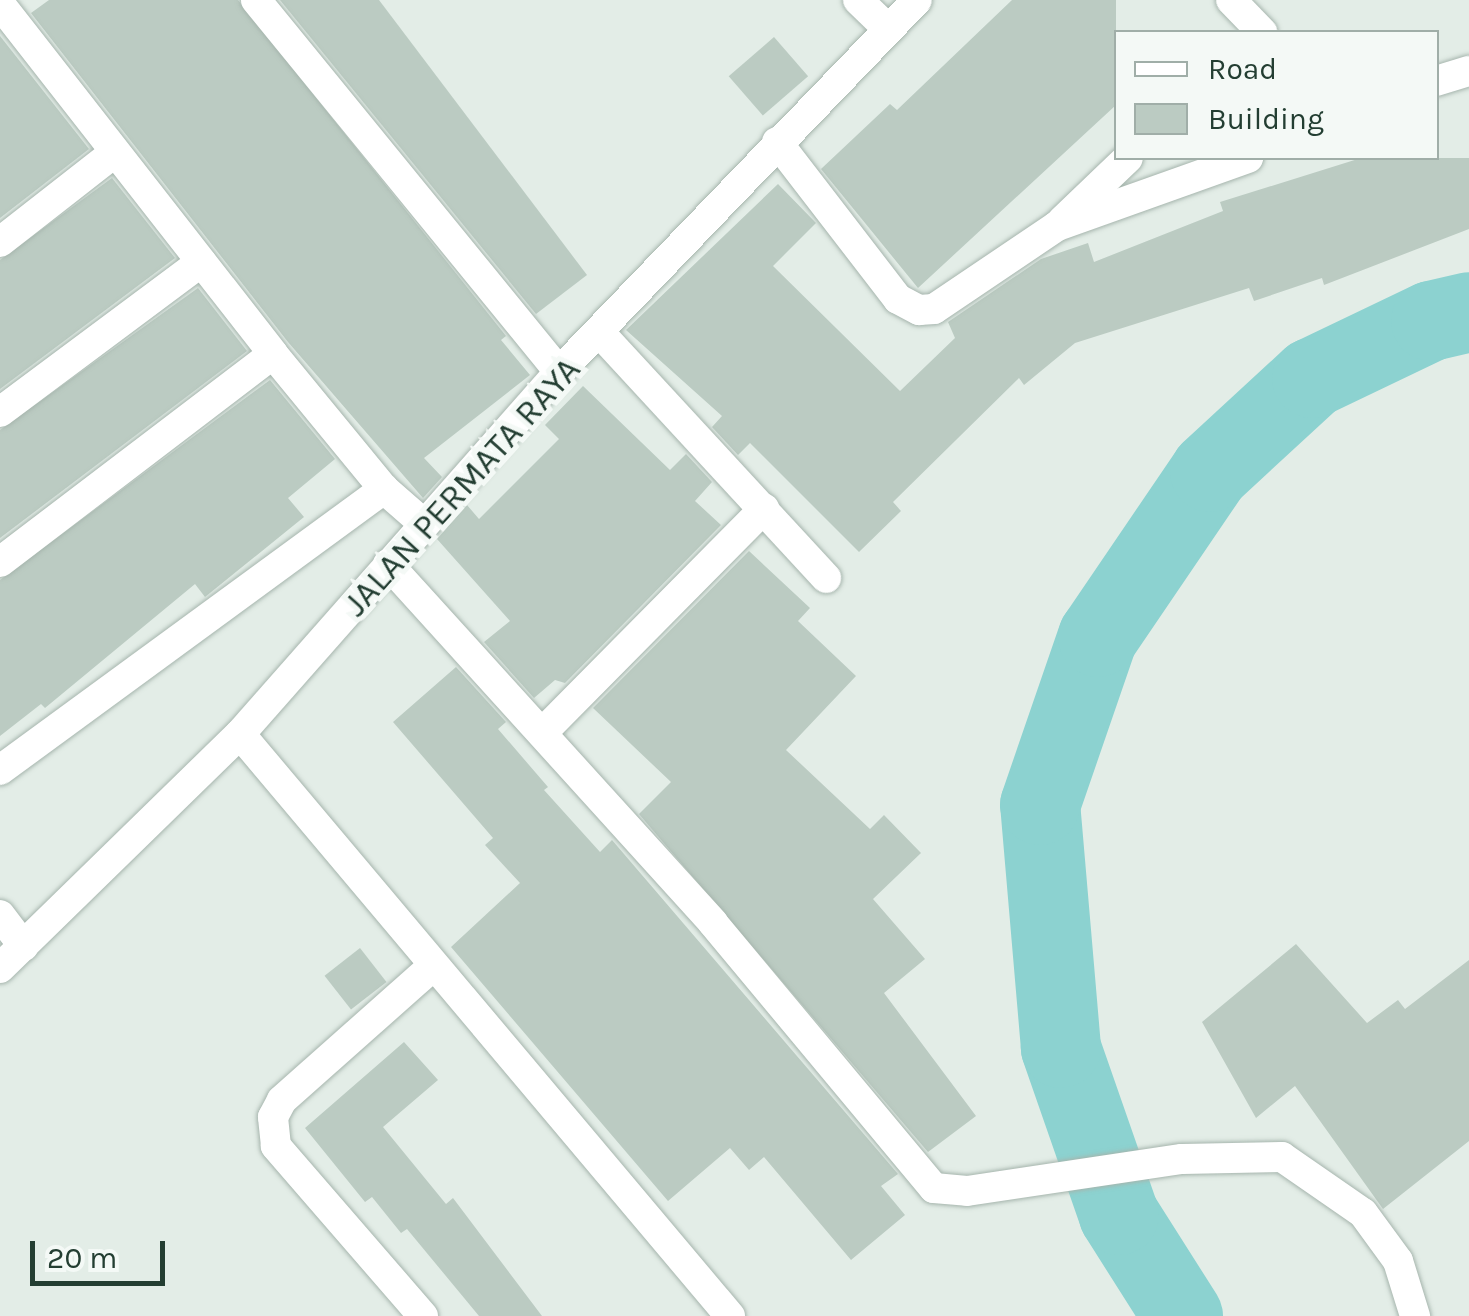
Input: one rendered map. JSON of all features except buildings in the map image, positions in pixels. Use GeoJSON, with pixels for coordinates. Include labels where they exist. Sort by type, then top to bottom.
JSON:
{"type":"FeatureCollection","features":[{"type":"Feature","properties":{"kind":"street"},"geometry":{"type":"LineString","coordinates":[[256,0],[558,372]]}},
{"type":"Feature","properties":{"kind":"street"},"geometry":{"type":"LineString","coordinates":[[858,0],[887,28]]}},
{"type":"Feature","properties":{"kind":"street","name":"JALAN PERMATA RAYA"},"geometry":{"type":"LineString","coordinates":[[0,968],[240,734],[558,372],[601,334],[777,142],[917,0]]}},
{"type":"Feature","properties":{"kind":"street"},"geometry":{"type":"LineString","coordinates":[[1231,0],[1258,30]]}},
{"type":"Feature","properties":{"kind":"street"},"geometry":{"type":"LineString","coordinates":[[0,4],[272,354],[384,489],[423,523]]}},
{"type":"Feature","properties":{"kind":"street"},"geometry":{"type":"LineString","coordinates":[[1439,80],[1469,71]]}},
{"type":"Feature","properties":{"kind":"street"},"geometry":{"type":"LineString","coordinates":[[777,142],[908,307],[934,310],[1057,226],[1126,160]]}},
{"type":"Feature","properties":{"kind":"street"},"geometry":{"type":"LineString","coordinates":[[0,242],[115,152]]}},
{"type":"Feature","properties":{"kind":"street"},"geometry":{"type":"LineString","coordinates":[[1057,226],[1242,160]]}},
{"type":"Feature","properties":{"kind":"street"},"geometry":{"type":"LineString","coordinates":[[0,412],[202,262]]}},
{"type":"Feature","properties":{"kind":"street"},"geometry":{"type":"LineString","coordinates":[[601,334],[826,578]]}},
{"type":"Feature","properties":{"kind":"street"},"geometry":{"type":"LineString","coordinates":[[0,562],[272,354]]}},
{"type":"Feature","properties":{"kind":"street"},"geometry":{"type":"LineString","coordinates":[[0,770],[384,489]]}},
{"type":"Feature","properties":{"kind":"street"},"geometry":{"type":"LineString","coordinates":[[544,731],[764,509]]}},
{"type":"Feature","properties":{"kind":"street"},"geometry":{"type":"LineString","coordinates":[[388,564],[544,731],[934,1188],[967,1191],[1182,1159],[1282,1157],[1307,1170],[1363,1213],[1398,1262],[1415,1316]]}},
{"type":"Feature","properties":{"kind":"street"},"geometry":{"type":"LineString","coordinates":[[240,734],[730,1316]]}},
{"type":"Feature","properties":{"kind":"street"},"geometry":{"type":"LineString","coordinates":[[0,916],[22,946]]}},
{"type":"Feature","properties":{"kind":"street"},"geometry":{"type":"LineString","coordinates":[[423,1316],[276,1146],[273,1117],[282,1100],[433,966]]}},
{"type":"Feature","properties":{"kind":"waterway"},"geometry":{"type":"LineString","coordinates":[[1183,1316],[1119,1215],[1061,1048],[1040,805],[1098,637],[1210,472],[1312,378],[1431,321],[1469,312]]}}]}
